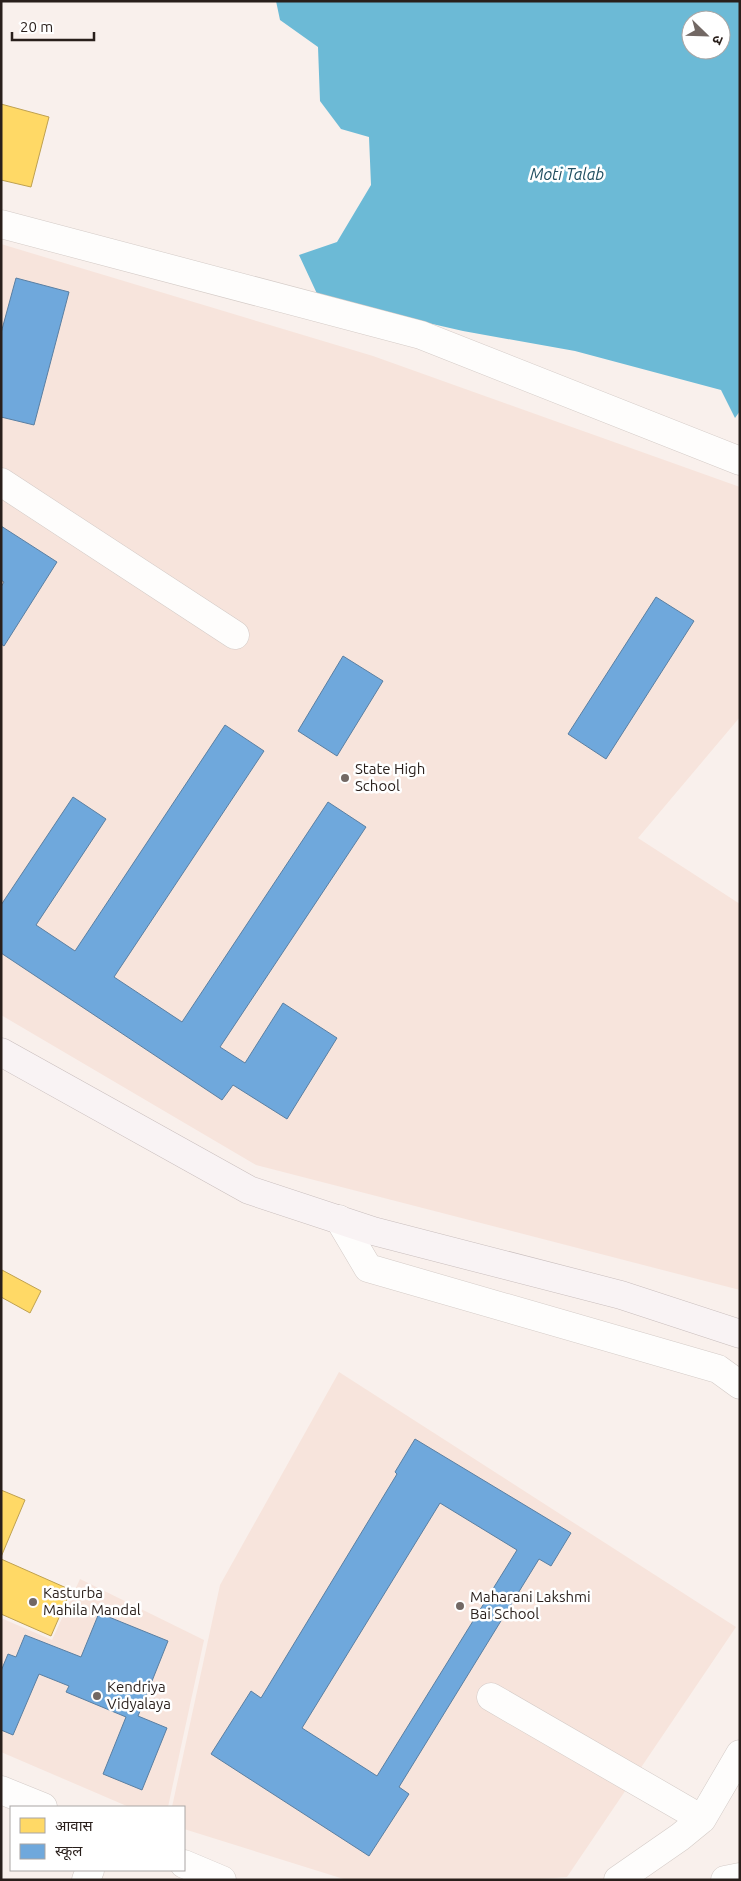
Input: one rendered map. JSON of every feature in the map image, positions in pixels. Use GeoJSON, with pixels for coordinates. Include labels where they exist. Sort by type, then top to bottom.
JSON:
{"type":"FeatureCollection","features":[{"type":"Feature","properties":{"kind":"main road"},"geometry":{"type":"LineString","coordinates":[[1,1052],[249,1190],[373,1231],[621,1295],[740,1334]]}},
{"type":"Feature","properties":{"kind":"street"},"geometry":{"type":"LineString","coordinates":[[1,224],[421,335],[740,461]]}},
{"type":"Feature","properties":{"kind":"street"},"geometry":{"type":"LineString","coordinates":[[1,482],[235,635]]}},
{"type":"Feature","properties":{"kind":"street"},"geometry":{"type":"LineString","coordinates":[[339,1220],[368,1268],[718,1369],[740,1385]]}},
{"type":"Feature","properties":{"kind":"street"},"geometry":{"type":"LineString","coordinates":[[491,1697],[702,1819]]}},
{"type":"Feature","properties":{"kind":"street"},"geometry":{"type":"LineString","coordinates":[[618,1880],[680,1837],[702,1819],[740,1754]]}},
{"type":"Feature","properties":{"kind":"street"},"geometry":{"type":"LineString","coordinates":[[1,1790],[41,1806]]}},
{"type":"Feature","properties":{"kind":"street"},"geometry":{"type":"LineString","coordinates":[[185,1864],[222,1880]]}},
{"type":"Feature","properties":{"kind":"street"},"geometry":{"type":"LineString","coordinates":[[725,1880],[740,1877]]}},
{"type":"Feature","properties":{"kind":"shaded area","name":"State High School"},"geometry":{"type":"Polygon","coordinates":[[[1,244],[373,356],[740,487],[740,717],[638,838],[740,904],[740,1290],[256,1165],[1,1015],[1,244]]]}},
{"type":"Feature","properties":{"kind":"shaded area","name":"Maharani Lakshmi Bai School"},"geometry":{"type":"Polygon","coordinates":[[[339,1372],[736,1627],[567,1877],[527,1880],[347,1880],[185,1829],[185,1806],[172,1806],[220,1585],[339,1372]]]}},
{"type":"Feature","properties":{"kind":"shaded area","name":"Kendriya Vidyalaya"},"geometry":{"type":"Polygon","coordinates":[[[80,1579],[204,1640],[168,1806],[127,1806],[1,1752],[1,1618],[52,1640],[80,1579]]]}},
{"type":"Feature","properties":{"kind":"water","name":"Moti Talab"},"geometry":{"type":"Polygon","coordinates":[[[276,1],[740,1],[740,411],[735,418],[721,390],[575,351],[463,331],[319,298],[299,255],[337,242],[371,185],[369,137],[341,129],[320,101],[318,47],[280,20],[276,1]]]}},
{"type":"Feature","properties":{"kind":"building: आवास"},"geometry":{"type":"Polygon","coordinates":[[[1,104],[49,117],[31,187],[1,180],[1,104]]]}},
{"type":"Feature","properties":{"kind":"building: आवास"},"geometry":{"type":"Polygon","coordinates":[[[2,1270],[41,1291],[30,1313],[1,1297],[2,1270]]]}},
{"type":"Feature","properties":{"kind":"building: आवास"},"geometry":{"type":"Polygon","coordinates":[[[1,1490],[25,1500],[1,1557],[1,1490]]]}},
{"type":"Feature","properties":{"kind":"building: आवास","name":"Kasturba Mahila Mandal"},"geometry":{"type":"Polygon","coordinates":[[[1,1559],[71,1590],[51,1636],[1,1614],[1,1559]]]}},
{"type":"Feature","properties":{"kind":"building: स्कूल"},"geometry":{"type":"Polygon","coordinates":[[[16,278],[69,292],[34,425],[1,417],[1,333],[16,278]]]}},
{"type":"Feature","properties":{"kind":"building: स्कूल"},"geometry":{"type":"Polygon","coordinates":[[[1,526],[57,562],[4,646],[1,644],[1,587],[4,582],[1,580],[1,526]]]}},
{"type":"Feature","properties":{"kind":"building: स्कूल"},"geometry":{"type":"Polygon","coordinates":[[[656,597],[694,621],[606,759],[568,734],[656,597]]]}},
{"type":"Feature","properties":{"kind":"building: स्कूल"},"geometry":{"type":"Polygon","coordinates":[[[343,656],[383,681],[337,756],[298,731],[343,656]]]}},
{"type":"Feature","properties":{"kind":"building: स्कूल"},"geometry":{"type":"Polygon","coordinates":[[[225,725],[264,751],[114,977],[182,1022],[328,802],[366,827],[220,1047],[245,1063],[283,1003],[337,1038],[287,1119],[233,1085],[222,1100],[1,953],[1,905],[73,797],[106,819],[36,925],[75,951],[225,725]]]}},
{"type":"Feature","properties":{"kind":"building: स्कूल"},"geometry":{"type":"Polygon","coordinates":[[[415,1439],[571,1533],[551,1566],[539,1559],[399,1787],[409,1794],[369,1856],[211,1754],[251,1691],[261,1698],[397,1474],[395,1472],[415,1439]],[[440,1503],[302,1728],[377,1776],[517,1550],[440,1503]]]}},
{"type":"Feature","properties":{"kind":"building: स्कूल"},"geometry":{"type":"Polygon","coordinates":[[[99,1613],[168,1641],[138,1716],[167,1728],[142,1790],[103,1774],[126,1717],[66,1692],[69,1686],[39,1674],[13,1735],[1,1730],[1,1671],[8,1654],[16,1657],[25,1635],[81,1657],[99,1613]]]}},
{"type":"Feature","properties":{"kind":"place","name":"State High School"},"geometry":{"type":"Point","coordinates":[345,778]}},
{"type":"Feature","properties":{"kind":"place","name":"Kasturba Mahila Mandal"},"geometry":{"type":"Point","coordinates":[33,1602]}},
{"type":"Feature","properties":{"kind":"place","name":"Maharani Lakshmi Bai School"},"geometry":{"type":"Point","coordinates":[460,1606]}},
{"type":"Feature","properties":{"kind":"place","name":"Kendriya Vidyalaya"},"geometry":{"type":"Point","coordinates":[97,1696]}}]}
